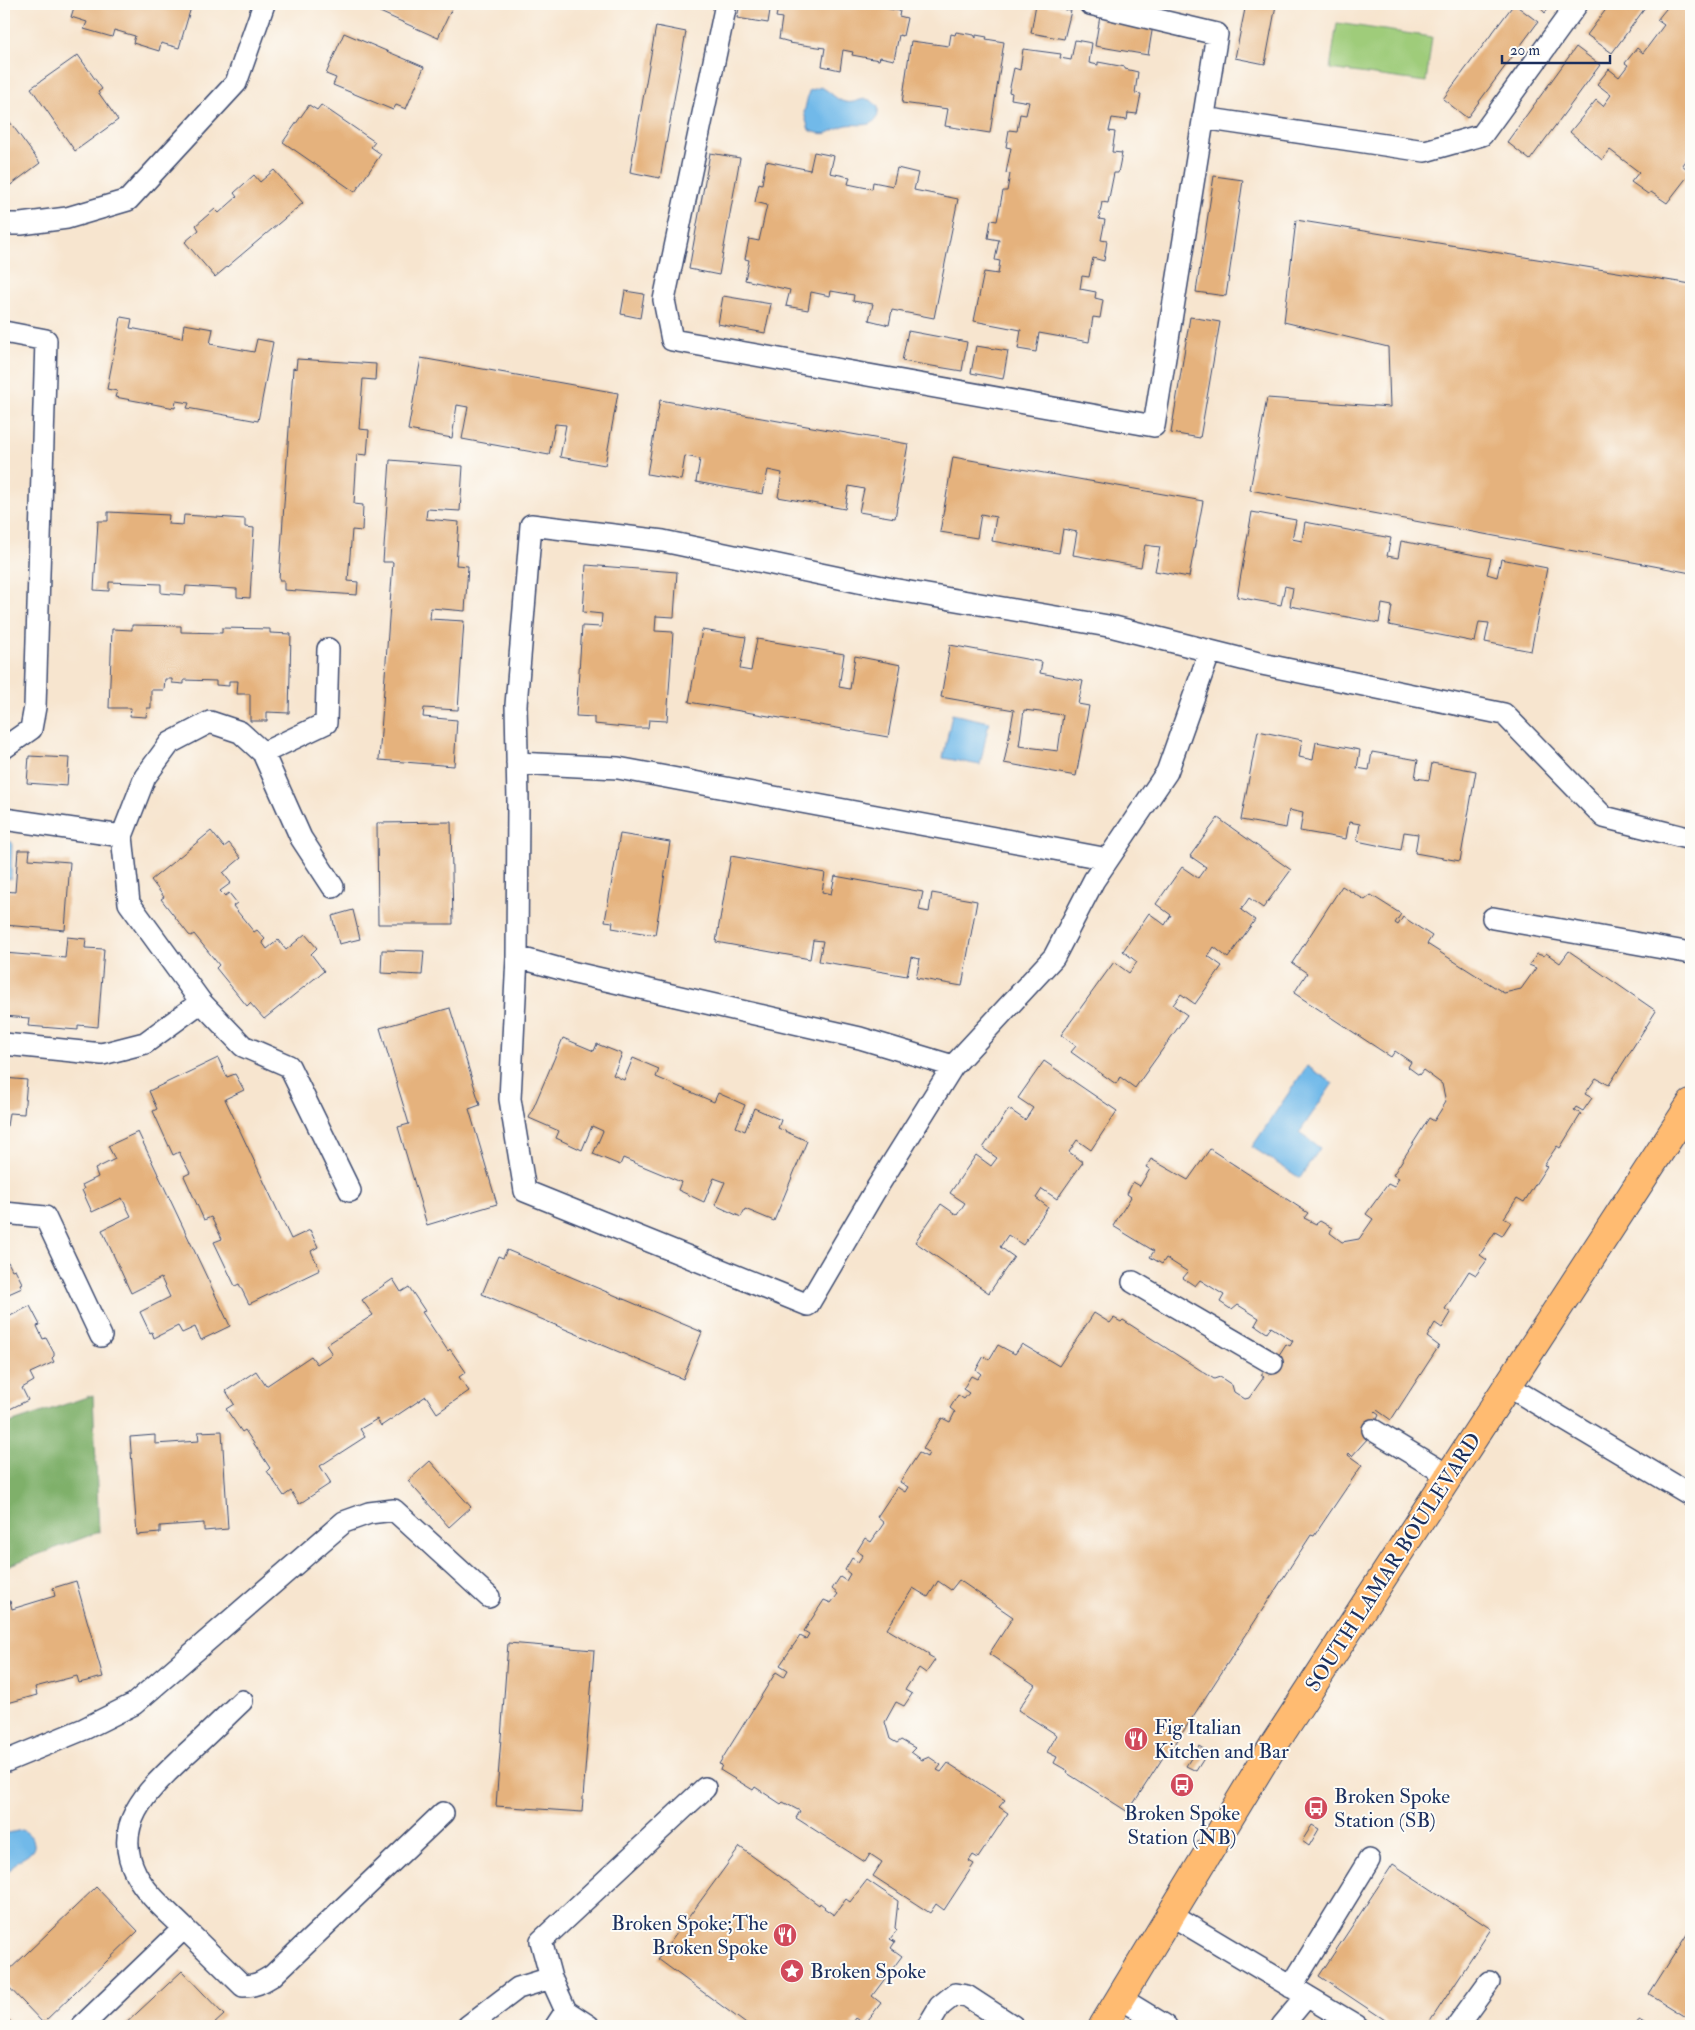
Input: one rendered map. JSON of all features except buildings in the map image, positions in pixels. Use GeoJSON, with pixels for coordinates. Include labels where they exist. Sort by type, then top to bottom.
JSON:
{"type":"FeatureCollection","features":[{"type":"Feature","properties":{"kind":"main road","name":"SOUTH LAMAR BOULEVARD"},"geometry":{"type":"LineString","coordinates":[[1104,2026],[1273,1746],[1691,1104]]}},
{"type":"Feature","properties":{"kind":"lane"},"geometry":{"type":"LineString","coordinates":[[4,224],[21,224],[67,218],[128,200],[236,83],[264,4]]}},
{"type":"Feature","properties":{"kind":"lane"},"geometry":{"type":"LineString","coordinates":[[726,4],[664,300],[672,340],[1154,426],[1217,34],[1090,4]]}},
{"type":"Feature","properties":{"kind":"lane"},"geometry":{"type":"LineString","coordinates":[[1203,118],[1425,151],[1482,135],[1577,4]]}},
{"type":"Feature","properties":{"kind":"lane"},"geometry":{"type":"LineString","coordinates":[[4,332],[46,340],[36,707],[31,729],[4,748]]}},
{"type":"Feature","properties":{"kind":"lane"},"geometry":{"type":"LineString","coordinates":[[1210,651],[1167,772],[1094,880],[1054,957],[953,1066],[873,1194],[808,1305],[525,1191],[510,1099],[517,957],[516,705],[531,525],[663,541],[892,589],[1114,627],[1210,651],[1262,664],[1504,714],[1604,817],[1691,838]]}},
{"type":"Feature","properties":{"kind":"lane"},"geometry":{"type":"LineString","coordinates":[[264,753],[326,723],[328,649]]}},
{"type":"Feature","properties":{"kind":"lane"},"geometry":{"type":"LineString","coordinates":[[333,887],[301,838],[264,753],[240,732],[210,722],[170,743],[145,777],[122,836],[128,903],[201,1002],[243,1046],[289,1066],[350,1191]]}},
{"type":"Feature","properties":{"kind":"lane"},"geometry":{"type":"LineString","coordinates":[[517,763],[618,768],[1108,859]]}},
{"type":"Feature","properties":{"kind":"lane"},"geometry":{"type":"LineString","coordinates":[[4,819],[122,836]]}},
{"type":"Feature","properties":{"kind":"lane"},"geometry":{"type":"LineString","coordinates":[[1493,918],[1691,953]]}},
{"type":"Feature","properties":{"kind":"lane"},"geometry":{"type":"LineString","coordinates":[[517,957],[575,973],[860,1038],[953,1066]]}},
{"type":"Feature","properties":{"kind":"lane"},"geometry":{"type":"LineString","coordinates":[[4,1044],[102,1054],[145,1043],[201,1002]]}},
{"type":"Feature","properties":{"kind":"lane"},"geometry":{"type":"LineString","coordinates":[[4,1213],[45,1217],[101,1336]]}},
{"type":"Feature","properties":{"kind":"lane"},"geometry":{"type":"LineString","coordinates":[[1133,1282],[1272,1363]]}},
{"type":"Feature","properties":{"kind":"lane"},"geometry":{"type":"LineString","coordinates":[[1508,1386],[1691,1495]]}},
{"type":"Feature","properties":{"kind":"lane"},"geometry":{"type":"LineString","coordinates":[[1373,1430],[1449,1476]]}},
{"type":"Feature","properties":{"kind":"lane"},"geometry":{"type":"LineString","coordinates":[[4,1762],[84,1729],[134,1704],[344,1522],[369,1513],[394,1510],[489,1597]]}},
{"type":"Feature","properties":{"kind":"lane"},"geometry":{"type":"LineString","coordinates":[[242,1701],[150,1790],[134,1814],[127,1835],[129,1855],[135,1873],[148,1893],[243,1986],[253,1986],[272,1976],[444,1813]]}},
{"type":"Feature","properties":{"kind":"lane"},"geometry":{"type":"LineString","coordinates":[[589,2026],[561,2019],[541,1941],[705,1788]]}},
{"type":"Feature","properties":{"kind":"lane"},"geometry":{"type":"LineString","coordinates":[[1282,2026],[1369,1860]]}},
{"type":"Feature","properties":{"kind":"lane"},"geometry":{"type":"LineString","coordinates":[[1171,1915],[1357,2026]]}},
{"type":"Feature","properties":{"kind":"lane"},"geometry":{"type":"LineString","coordinates":[[82,2026],[184,1928]]}},
{"type":"Feature","properties":{"kind":"lane"},"geometry":{"type":"LineString","coordinates":[[468,2026],[518,1988],[551,1978]]}},
{"type":"Feature","properties":{"kind":"lane"},"geometry":{"type":"LineString","coordinates":[[1457,2026],[1489,1982]]}},
{"type":"Feature","properties":{"kind":"lane"},"geometry":{"type":"LineString","coordinates":[[928,2026],[940,2006],[955,1994],[967,1996],[1013,2026]]}},
{"type":"Feature","properties":{"kind":"lane"},"geometry":{"type":"LineString","coordinates":[[1120,1998],[1166,2026]]}},
{"type":"Feature","properties":{"kind":"green space"},"geometry":{"type":"Polygon","coordinates":[[[1337,23],[1432,37],[1426,82],[1330,69],[1337,23]]]}},
{"type":"Feature","properties":{"kind":"green space"},"geometry":{"type":"Polygon","coordinates":[[[93,1395],[99,1532],[4,1567],[4,1425],[93,1395]]]}},
{"type":"Feature","properties":{"kind":"water"},"geometry":{"type":"Polygon","coordinates":[[[821,87],[845,102],[866,99],[873,102],[878,107],[876,120],[868,124],[847,125],[821,134],[809,130],[804,113],[809,91],[821,87]]]}},
{"type":"Feature","properties":{"kind":"water"},"geometry":{"type":"Polygon","coordinates":[[[952,714],[989,722],[980,765],[943,758],[952,714]]]}},
{"type":"Feature","properties":{"kind":"water"},"geometry":{"type":"Polygon","coordinates":[[[4,842],[12,842],[11,879],[4,878],[4,842]]]}},
{"type":"Feature","properties":{"kind":"water"},"geometry":{"type":"Polygon","coordinates":[[[1307,1066],[1333,1083],[1299,1133],[1320,1148],[1300,1178],[1252,1147],[1307,1066]]]}},
{"type":"Feature","properties":{"kind":"water"},"geometry":{"type":"Polygon","coordinates":[[[22,1830],[34,1842],[33,1849],[4,1876],[4,1834],[22,1830]]]}},
{"type":"Feature","properties":{"kind":"place","name":"Fig Italian Kitchen and Bar"},"geometry":{"type":"Point","coordinates":[1136,1739]}},
{"type":"Feature","properties":{"kind":"place","name":"Broken Spoke Station (NB)"},"geometry":{"type":"Point","coordinates":[1182,1785]}},
{"type":"Feature","properties":{"kind":"place","name":"Broken Spoke Station (SB)"},"geometry":{"type":"Point","coordinates":[1316,1808]}},
{"type":"Feature","properties":{"kind":"place","name":"Broken Spoke;The Broken Spoke"},"geometry":{"type":"Point","coordinates":[785,1935]}},
{"type":"Feature","properties":{"kind":"place","name":"Broken Spoke"},"geometry":{"type":"Point","coordinates":[792,1971]}}]}
